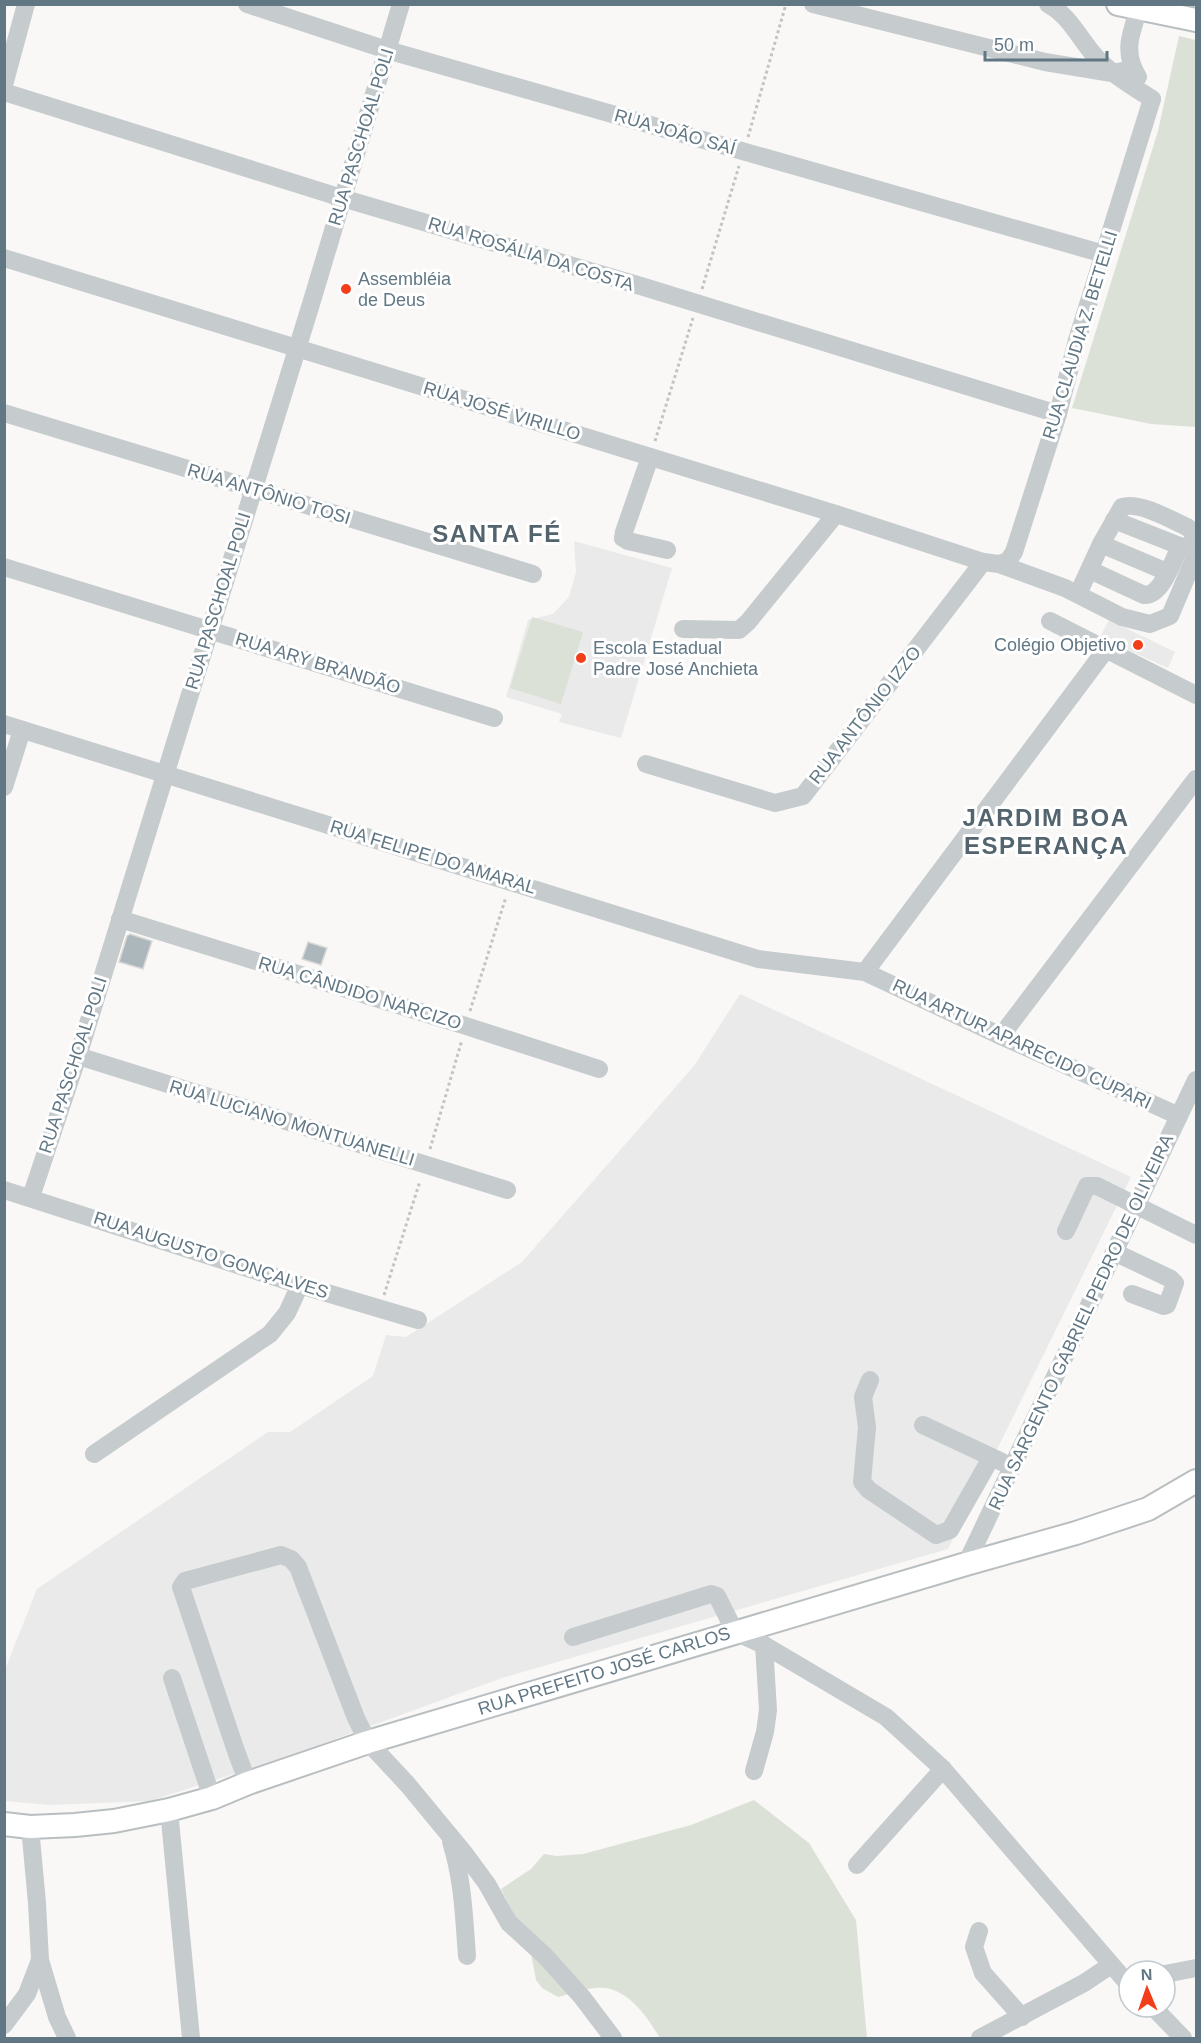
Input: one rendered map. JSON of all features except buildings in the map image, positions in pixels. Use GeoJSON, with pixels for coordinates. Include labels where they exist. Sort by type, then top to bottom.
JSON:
{"type":"FeatureCollection","features":[{"type":"Feature","properties":{"kind":"main road"},"geometry":{"type":"LineString","coordinates":[[1128,7],[1197,21]]}},
{"type":"Feature","properties":{"kind":"main road","name":"RUA PREFEITO JOSÉ CARLOS"},"geometry":{"type":"LineString","coordinates":[[4,1824],[30,1827],[114,1821],[169,1810],[212,1798],[248,1783],[368,1742],[1077,1533],[1148,1509],[1197,1481]]}},
{"type":"Feature","properties":{"kind":"street"},"geometry":{"type":"LineString","coordinates":[[4,85],[26,4]]}},
{"type":"Feature","properties":{"kind":"street","name":"RUA JOÃO SAÍ"},"geometry":{"type":"LineString","coordinates":[[247,4],[387,50],[1104,255]]}},
{"type":"Feature","properties":{"kind":"street","name":"RUA PASCHOAL POLI"},"geometry":{"type":"LineString","coordinates":[[31,1197],[78,1056],[401,4]]}},
{"type":"Feature","properties":{"kind":"street"},"geometry":{"type":"LineString","coordinates":[[813,4],[1045,62],[1112,73],[1133,69]]}},
{"type":"Feature","properties":{"kind":"street"},"geometry":{"type":"LineString","coordinates":[[1048,4],[1078,31],[1094,56],[1112,73],[1152,99]]}},
{"type":"Feature","properties":{"kind":"street"},"geometry":{"type":"LineString","coordinates":[[1128,7],[1128,51],[1133,69],[1152,99]]}},
{"type":"Feature","properties":{"kind":"street","name":"RUA ROSÁLIA DA COSTA"},"geometry":{"type":"LineString","coordinates":[[4,92],[342,198],[1058,414]]}},
{"type":"Feature","properties":{"kind":"street","name":"RUA CLAUDIA Z. BETELLI"},"geometry":{"type":"LineString","coordinates":[[991,563],[1008,561],[1014,552],[1058,414],[1077,340],[1152,99]]}},
{"type":"Feature","properties":{"kind":"street","name":"RUA JOSÉ VIRILLO"},"geometry":{"type":"LineString","coordinates":[[4,258],[991,563],[1078,594],[1122,617],[1150,624],[1160,622],[1170,616],[1194,559],[1187,549]]}},
{"type":"Feature","properties":{"kind":"street","name":"RUA ANTÔNIO TOSI"},"geometry":{"type":"LineString","coordinates":[[4,413],[533,574]]}},
{"type":"Feature","properties":{"kind":"street"},"geometry":{"type":"LineString","coordinates":[[650,457],[623,538],[667,550]]}},
{"type":"Feature","properties":{"kind":"street"},"geometry":{"type":"LineString","coordinates":[[683,629],[739,630],[836,514]]}},
{"type":"Feature","properties":{"kind":"street"},"geometry":{"type":"LineString","coordinates":[[1078,594],[1114,520],[1187,549],[1167,572],[1159,589],[1148,595],[1090,570]]}},
{"type":"Feature","properties":{"kind":"street"},"geometry":{"type":"LineString","coordinates":[[1101,544],[1167,572]]}},
{"type":"Feature","properties":{"kind":"street","name":"RUA ANTÔNIO IZZO"},"geometry":{"type":"LineString","coordinates":[[646,764],[775,803],[803,796],[991,563]]}},
{"type":"Feature","properties":{"kind":"street","name":"RUA ARY BRANDÃO"},"geometry":{"type":"LineString","coordinates":[[4,567],[494,718]]}},
{"type":"Feature","properties":{"kind":"street"},"geometry":{"type":"LineString","coordinates":[[1050,621],[1197,695]]}},
{"type":"Feature","properties":{"kind":"street"},"geometry":{"type":"LineString","coordinates":[[865,972],[1107,648]]}},
{"type":"Feature","properties":{"kind":"street","name":"RUA FELIPE DO AMARAL"},"geometry":{"type":"LineString","coordinates":[[4,724],[758,959],[865,972]]}},
{"type":"Feature","properties":{"kind":"street"},"geometry":{"type":"LineString","coordinates":[[4,787],[22,730]]}},
{"type":"Feature","properties":{"kind":"street"},"geometry":{"type":"LineString","coordinates":[[1001,1036],[1197,779]]}},
{"type":"Feature","properties":{"kind":"street","name":"RUA CÂNDIDO NARCIZO"},"geometry":{"type":"LineString","coordinates":[[120,919],[599,1069]]}},
{"type":"Feature","properties":{"kind":"street","name":"RUA ARTUR APARECIDO CUPARI"},"geometry":{"type":"LineString","coordinates":[[865,972],[1179,1116]]}},
{"type":"Feature","properties":{"kind":"street","name":"RUA LUCIANO MONTUANELLI"},"geometry":{"type":"LineString","coordinates":[[78,1056],[507,1190]]}},
{"type":"Feature","properties":{"kind":"street","name":"RUA SARGENTO GABRIEL PEDRO DE OLIVEIRA"},"geometry":{"type":"LineString","coordinates":[[966,1564],[1197,1080]]}},
{"type":"Feature","properties":{"kind":"street"},"geometry":{"type":"LineString","coordinates":[[1066,1231],[1087,1186],[1096,1186],[1197,1235]]}},
{"type":"Feature","properties":{"kind":"street","name":"RUA AUGUSTO GONÇALVES"},"geometry":{"type":"LineString","coordinates":[[4,1190],[300,1285],[418,1320]]}},
{"type":"Feature","properties":{"kind":"street"},"geometry":{"type":"LineString","coordinates":[[1114,1252],[1175,1283],[1167,1305],[1164,1306],[1132,1294]]}},
{"type":"Feature","properties":{"kind":"street"},"geometry":{"type":"LineString","coordinates":[[94,1454],[270,1334],[287,1313],[300,1285]]}},
{"type":"Feature","properties":{"kind":"street"},"geometry":{"type":"LineString","coordinates":[[870,1380],[863,1397],[867,1426],[862,1482],[869,1490],[936,1535],[951,1530],[991,1458]]}},
{"type":"Feature","properties":{"kind":"street"},"geometry":{"type":"LineString","coordinates":[[923,1425],[1012,1466]]}},
{"type":"Feature","properties":{"kind":"street"},"geometry":{"type":"LineString","coordinates":[[248,1783],[181,1587],[185,1581],[281,1555],[291,1559],[298,1567],[356,1718],[368,1742],[447,1832],[487,1884],[509,1923],[545,1956],[582,1997],[613,2038]]}},
{"type":"Feature","properties":{"kind":"street"},"geometry":{"type":"LineString","coordinates":[[573,1636],[711,1594],[717,1596],[735,1632],[764,1646],[886,1717],[943,1769],[1117,1971]]}},
{"type":"Feature","properties":{"kind":"street"},"geometry":{"type":"LineString","coordinates":[[754,1771],[765,1732],[768,1710],[764,1646]]}},
{"type":"Feature","properties":{"kind":"street"},"geometry":{"type":"LineString","coordinates":[[171,1678],[212,1798]]}},
{"type":"Feature","properties":{"kind":"street"},"geometry":{"type":"LineString","coordinates":[[857,1865],[943,1769]]}},
{"type":"Feature","properties":{"kind":"street"},"geometry":{"type":"LineString","coordinates":[[169,1810],[190,2038]]}},
{"type":"Feature","properties":{"kind":"street"},"geometry":{"type":"LineString","coordinates":[[30,1827],[40,1960],[57,2017],[67,2038]]}},
{"type":"Feature","properties":{"kind":"street"},"geometry":{"type":"LineString","coordinates":[[447,1832],[457,1861],[467,1956]]}},
{"type":"Feature","properties":{"kind":"street"},"geometry":{"type":"LineString","coordinates":[[979,1931],[974,1947],[983,1973],[1022,2017]]}},
{"type":"Feature","properties":{"kind":"street"},"geometry":{"type":"LineString","coordinates":[[4,2025],[27,1994],[40,1960]]}},
{"type":"Feature","properties":{"kind":"street"},"geometry":{"type":"LineString","coordinates":[[980,2038],[1084,1983],[1111,1965]]}},
{"type":"Feature","properties":{"kind":"street"},"geometry":{"type":"LineString","coordinates":[[1177,1972],[1197,1968]]}},
{"type":"Feature","properties":{"kind":"street"},"geometry":{"type":"LineString","coordinates":[[1165,2019],[1183,2038]]}},
{"type":"Feature","properties":{"kind":"path"},"geometry":{"type":"LineString","coordinates":[[650,457],[698,304],[786,4]]}},
{"type":"Feature","properties":{"kind":"path"},"geometry":{"type":"LineString","coordinates":[[380,1308],[511,882]]}},
{"type":"Feature","properties":{"kind":"shaded area"},"geometry":{"type":"Polygon","coordinates":[[[1179,36],[1196,40],[1196,427],[1151,424],[1072,408],[1158,131],[1179,36]]]}},
{"type":"Feature","properties":{"kind":"shaded area","name":"Escola Estadual Padre José Anchieta"},"geometry":{"type":"Polygon","coordinates":[[[574,541],[672,568],[621,738],[559,722],[562,714],[506,697],[528,620],[553,614],[569,597],[576,572],[574,541]]]}},
{"type":"Feature","properties":{"kind":"shaded area"},"geometry":{"type":"Polygon","coordinates":[[[532,617],[583,632],[561,704],[510,688],[532,617]]]}},
{"type":"Feature","properties":{"kind":"shaded area","name":"Colégio Objetivo"},"geometry":{"type":"Polygon","coordinates":[[[1109,620],[1175,652],[1168,668],[1100,637],[1109,620]]]}},
{"type":"Feature","properties":{"kind":"shaded area"},"geometry":{"type":"Polygon","coordinates":[[[740,994],[1131,1177],[948,1549],[502,1678],[283,1758],[150,1801],[50,1805],[5,1801],[4,1672],[37,1589],[268,1432],[290,1432],[373,1376],[386,1335],[406,1337],[522,1262],[694,1066],[740,994]]]}},
{"type":"Feature","properties":{"kind":"shaded area"},"geometry":{"type":"Polygon","coordinates":[[[754,1800],[809,1843],[856,1920],[867,2038],[660,2038],[642,2011],[626,1996],[616,1991],[596,1988],[558,1997],[542,1988],[536,1980],[529,1943],[501,1889],[531,1869],[544,1854],[557,1856],[583,1854],[691,1825],[754,1800]]]}},
{"type":"Feature","properties":{"kind":"place","name":"Assembléia de Deus"},"geometry":{"type":"Point","coordinates":[346,289]}},
{"type":"Feature","properties":{"kind":"place","name":"Colégio Objetivo"},"geometry":{"type":"Point","coordinates":[1138,645]}},
{"type":"Feature","properties":{"kind":"place","name":"Escola Estadual Padre José Anchieta"},"geometry":{"type":"Point","coordinates":[581,658]}},
{"type":"Feature","properties":{"kind":"district","name":"SANTA FÉ"},"geometry":{"type":"Point","coordinates":[497,533]}},
{"type":"Feature","properties":{"kind":"district","name":"JARDIM BOA ESPERANÇA"},"geometry":{"type":"Point","coordinates":[1046,831]}}]}
